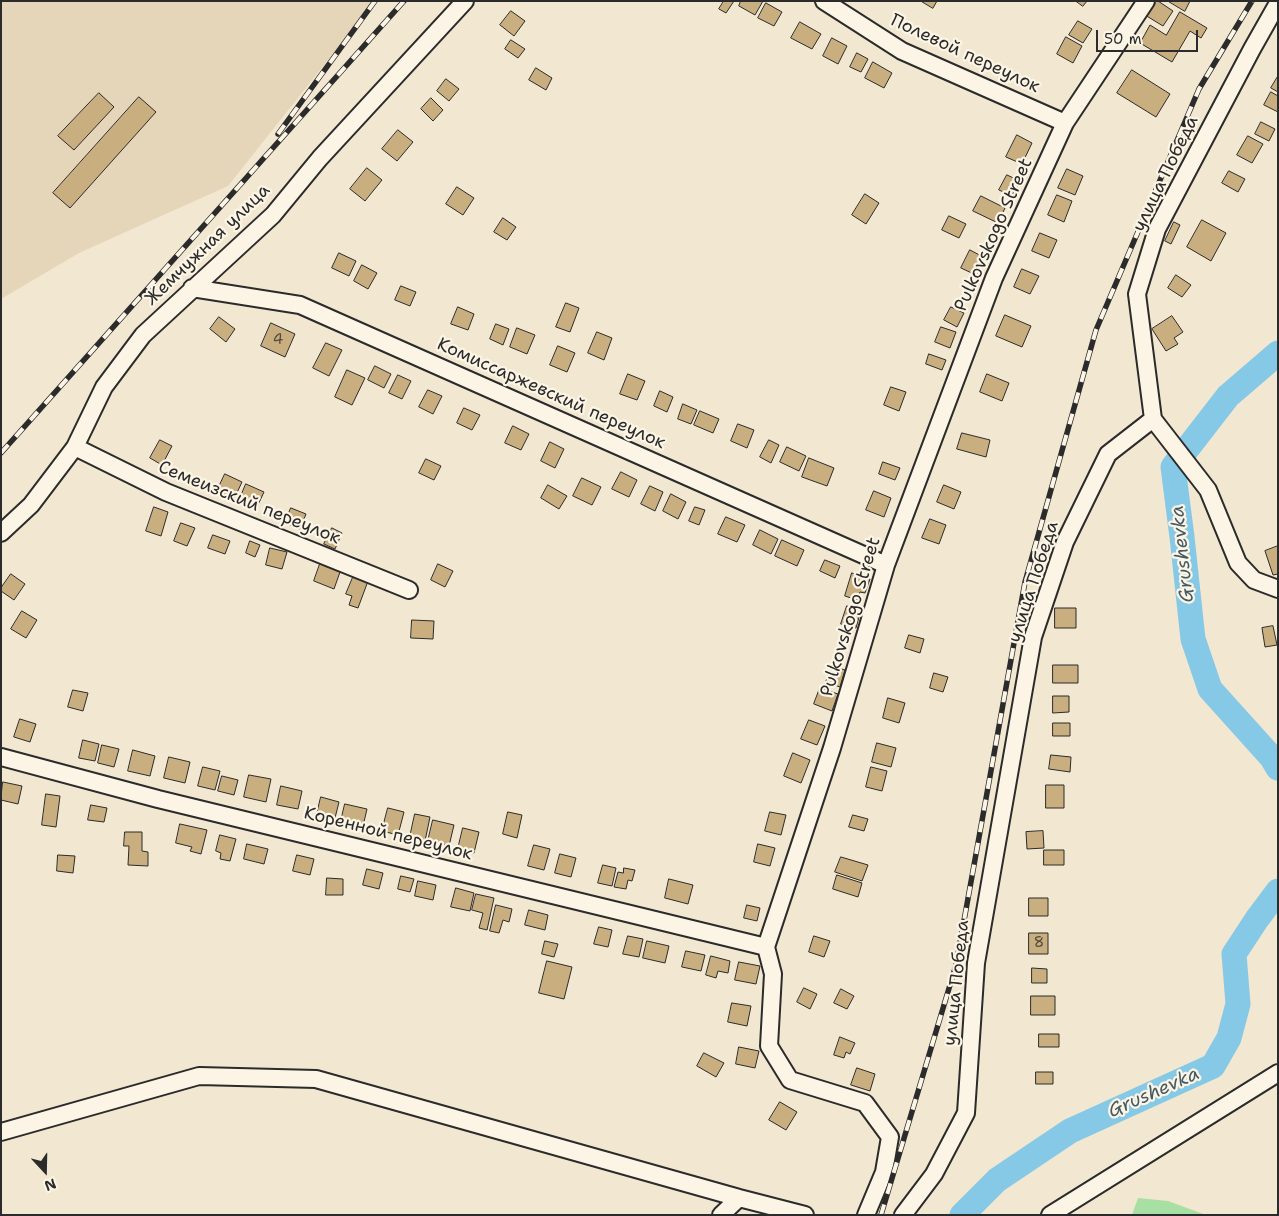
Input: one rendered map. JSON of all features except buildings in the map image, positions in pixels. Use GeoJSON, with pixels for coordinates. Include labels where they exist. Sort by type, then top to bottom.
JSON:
{"type":"FeatureCollection","features":[{"type":"Feature","properties":{"kind":"street","name":"Жемчужная улица"},"geometry":{"type":"LineString","coordinates":[[1,532],[31,504],[75,447],[104,388],[143,335],[273,214],[320,158],[465,1]]}},
{"type":"Feature","properties":{"kind":"street","name":"Полевой переулок"},"geometry":{"type":"LineString","coordinates":[[824,1],[902,51],[1065,124]]}},
{"type":"Feature","properties":{"kind":"street","name":"Pulkovskogo Street"},"geometry":{"type":"LineString","coordinates":[[766,947],[832,748],[886,565],[994,278],[1065,124],[1146,1]]}},
{"type":"Feature","properties":{"kind":"street","name":"улица Победа"},"geometry":{"type":"LineString","coordinates":[[904,1215],[934,1174],[966,1113],[976,962],[1034,638],[1065,542],[1108,454],[1153,419],[1137,294],[1157,229],[1278,3]]}},
{"type":"Feature","properties":{"kind":"street","name":"Комиссаржевский переулок"},"geometry":{"type":"LineString","coordinates":[[192,288],[300,305],[886,565]]}},
{"type":"Feature","properties":{"kind":"street"},"geometry":{"type":"LineString","coordinates":[[1153,419],[1208,490],[1238,563],[1254,580],[1278,589]]}},
{"type":"Feature","properties":{"kind":"street","name":"Семеизский переулок"},"geometry":{"type":"LineString","coordinates":[[75,447],[166,492],[409,590]]}},
{"type":"Feature","properties":{"kind":"street","name":"Коренной переулок"},"geometry":{"type":"LineString","coordinates":[[1,757],[158,798],[766,947]]}},
{"type":"Feature","properties":{"kind":"street"},"geometry":{"type":"LineString","coordinates":[[766,947],[773,974],[769,1046],[790,1080],[865,1103],[890,1138],[884,1172],[866,1215]]}},
{"type":"Feature","properties":{"kind":"street"},"geometry":{"type":"LineString","coordinates":[[1050,1215],[1278,1073]]}},
{"type":"Feature","properties":{"kind":"street"},"geometry":{"type":"LineString","coordinates":[[1,1132],[199,1076],[316,1079],[805,1215]]}},
{"type":"Feature","properties":{"kind":"street"},"geometry":{"type":"LineString","coordinates":[[721,1215],[739,1198]]}},
{"type":"Feature","properties":{"kind":"shaded area"},"geometry":{"type":"Polygon","coordinates":[[[1,1],[375,1],[228,186],[79,253],[1,299],[1,1]]]}},
{"type":"Feature","properties":{"kind":"green space"},"geometry":{"type":"Polygon","coordinates":[[[1138,1198],[1168,1201],[1206,1215],[1132,1215],[1138,1198]]]}},
{"type":"Feature","properties":{"kind":"waterway","name":"Grushevka"},"geometry":{"type":"LineString","coordinates":[[1278,353],[1228,396],[1173,467],[1193,639],[1210,689],[1272,758],[1278,768]]}},
{"type":"Feature","properties":{"kind":"waterway","name":"Grushevka"},"geometry":{"type":"LineString","coordinates":[[962,1215],[997,1180],[1070,1131],[1213,1066],[1229,1038],[1238,1004],[1234,954],[1278,891]]}},
{"type":"Feature","properties":{"kind":"railway"},"geometry":{"type":"LineString","coordinates":[[278,134],[375,1]]}},
{"type":"Feature","properties":{"kind":"railway"},"geometry":{"type":"LineString","coordinates":[[1,453],[404,1]]}},
{"type":"Feature","properties":{"kind":"railway"},"geometry":{"type":"LineString","coordinates":[[881,1215],[956,965],[1025,582],[1096,330],[1199,89],[1252,1]]}}]}
